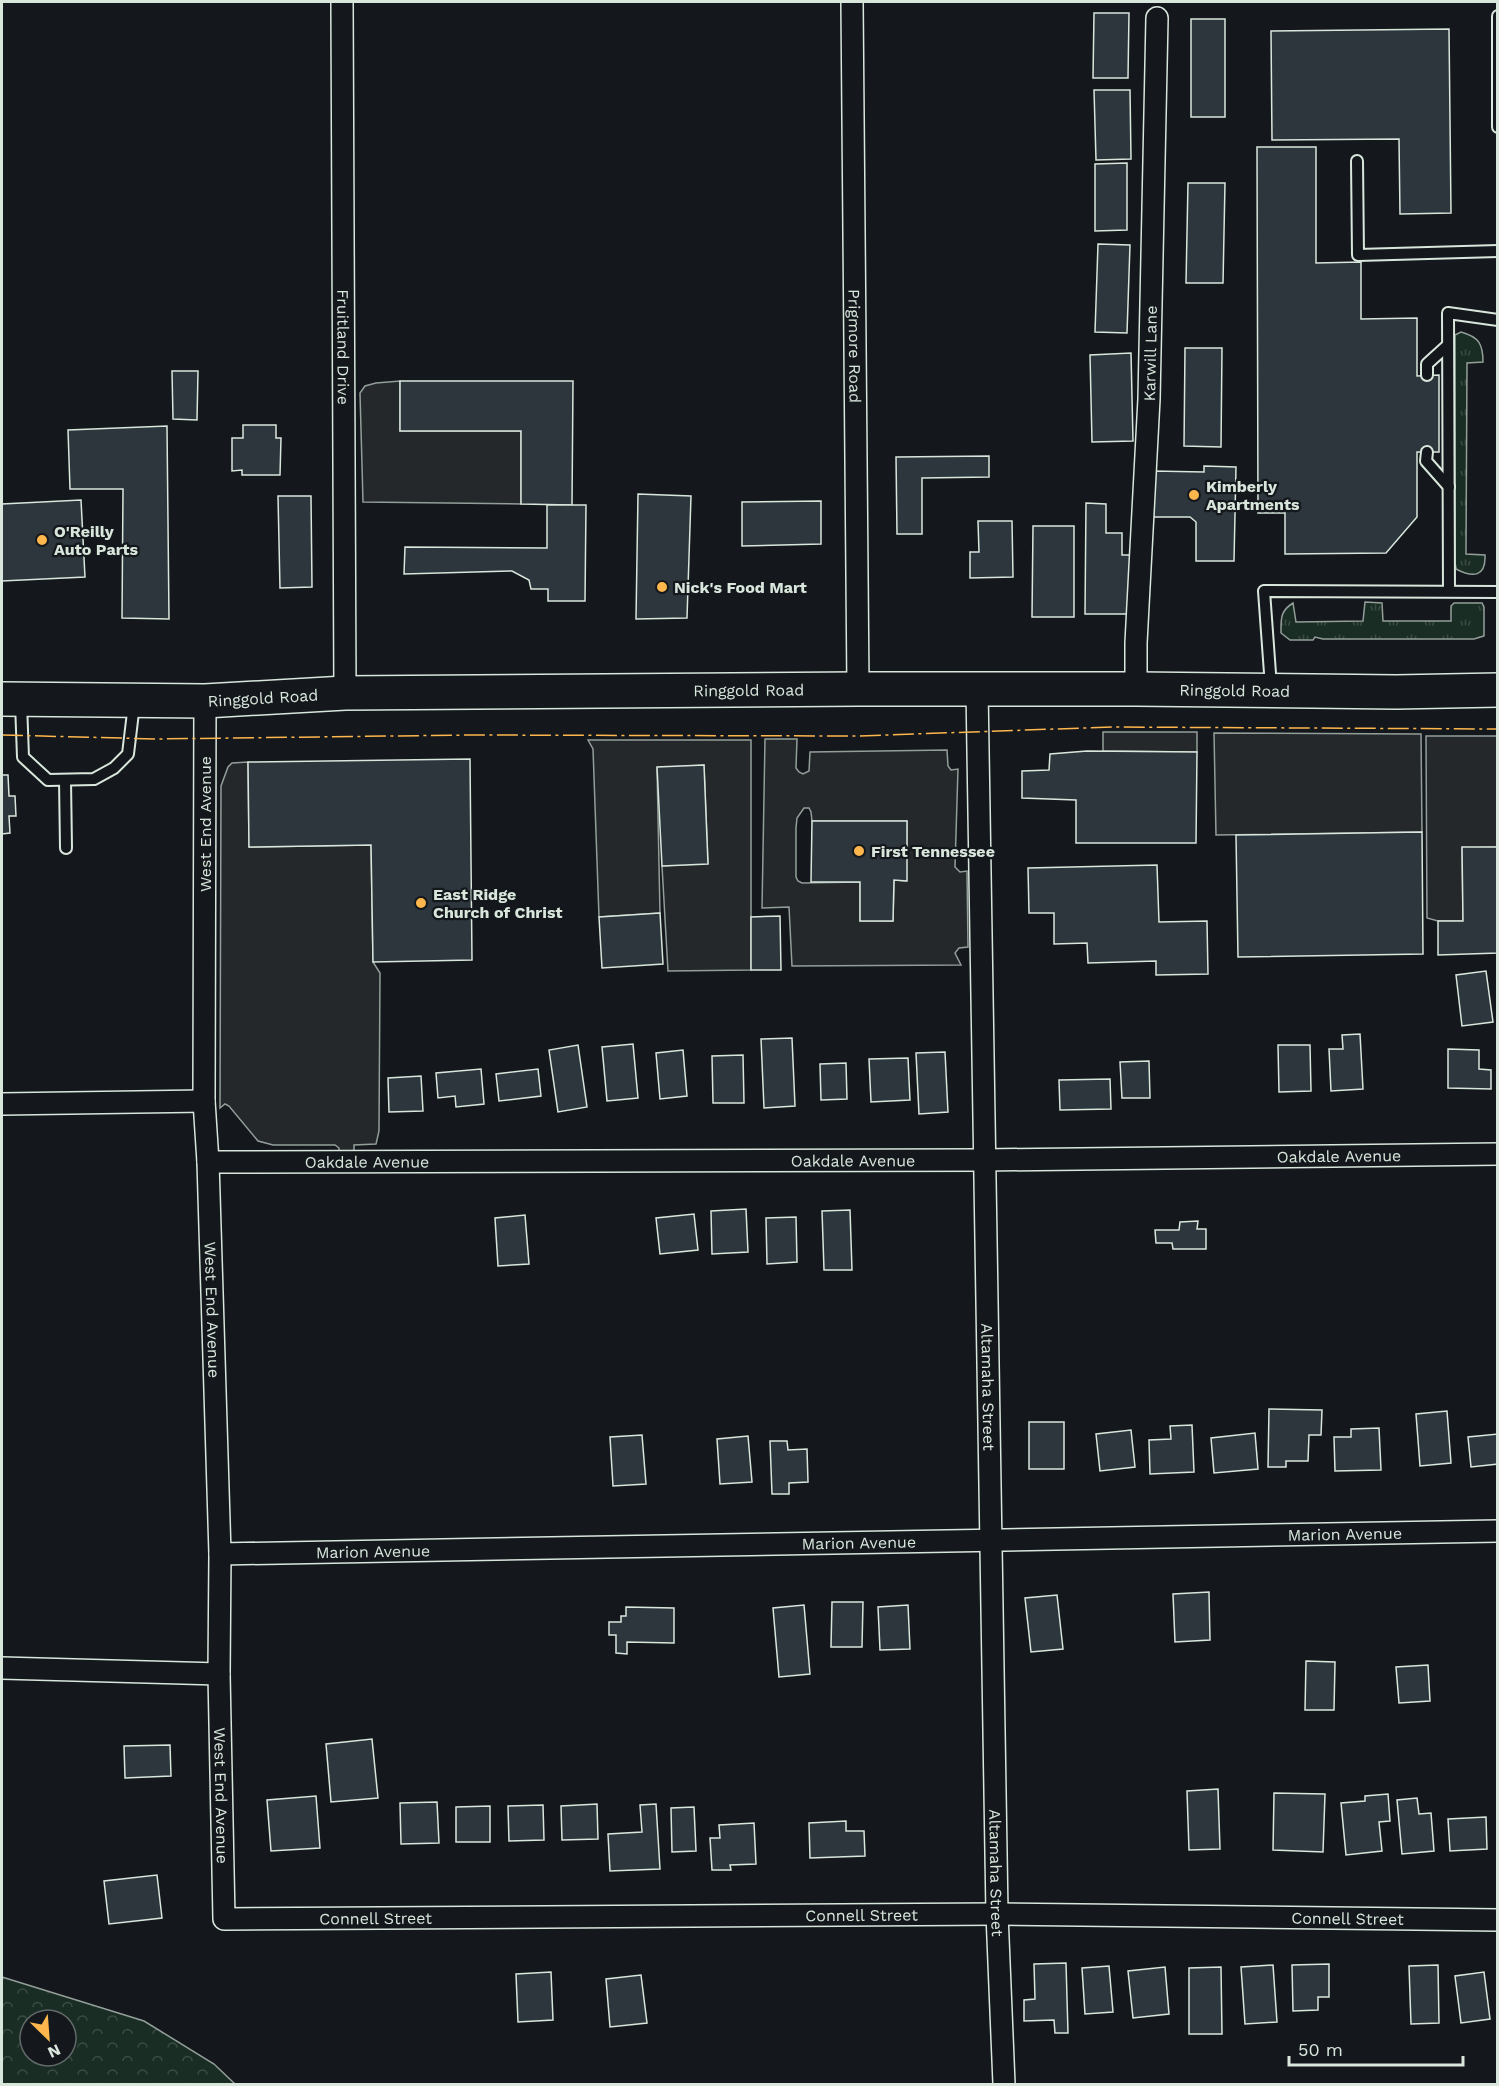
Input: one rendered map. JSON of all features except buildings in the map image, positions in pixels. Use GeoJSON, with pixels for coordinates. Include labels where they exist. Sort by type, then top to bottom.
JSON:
{"type":"FeatureCollection","features":[{"type":"Feature","properties":{"kind":"main road","name":"Ringgold Road"},"geometry":{"type":"LineString","coordinates":[[11,699],[205,700],[345,693],[858,689],[1396,692],[1497,690]]}},
{"type":"Feature","properties":{"kind":"street","name":"Fruitland Drive"},"geometry":{"type":"LineString","coordinates":[[342,2],[345,693]]}},
{"type":"Feature","properties":{"kind":"street","name":"Prigmore Road"},"geometry":{"type":"LineString","coordinates":[[852,2],[858,689]]}},
{"type":"Feature","properties":{"kind":"street","name":"Karwill Lane"},"geometry":{"type":"LineString","coordinates":[[1136,689],[1136,643],[1149,399],[1156,18]]}},
{"type":"Feature","properties":{"kind":"street","name":"Altamaha Street"},"geometry":{"type":"LineString","coordinates":[[977,689],[997,1914],[1004,2085]]}},
{"type":"Feature","properties":{"kind":"street","name":"West End Avenue"},"geometry":{"type":"LineString","coordinates":[[205,700],[204,1101],[208,1162],[220,1554],[219,1674],[224,1919]]}},
{"type":"Feature","properties":{"kind":"street"},"geometry":{"type":"LineString","coordinates":[[2,1104],[204,1101]]}},
{"type":"Feature","properties":{"kind":"street","name":"Oakdale Avenue"},"geometry":{"type":"LineString","coordinates":[[208,1162],[984,1160],[1497,1154]]}},
{"type":"Feature","properties":{"kind":"street","name":"Marion Avenue"},"geometry":{"type":"LineString","coordinates":[[220,1554],[1497,1530]]}},
{"type":"Feature","properties":{"kind":"street"},"geometry":{"type":"LineString","coordinates":[[2,1668],[219,1674]]}},
{"type":"Feature","properties":{"kind":"street","name":"Connell Street"},"geometry":{"type":"LineString","coordinates":[[224,1919],[997,1914],[1497,1920]]}},
{"type":"Feature","properties":{"kind":"lane"},"geometry":{"type":"LineString","coordinates":[[1497,16],[1497,127]]}},
{"type":"Feature","properties":{"kind":"lane"},"geometry":{"type":"LineString","coordinates":[[1356,161],[1358,255],[1497,250]]}},
{"type":"Feature","properties":{"kind":"lane"},"geometry":{"type":"LineString","coordinates":[[1449,591],[1448,313],[1497,320]]}},
{"type":"Feature","properties":{"kind":"lane"},"geometry":{"type":"LineString","coordinates":[[1427,375],[1427,364],[1448,345]]}},
{"type":"Feature","properties":{"kind":"lane"},"geometry":{"type":"LineString","coordinates":[[1426,452],[1426,461],[1449,487]]}},
{"type":"Feature","properties":{"kind":"lane"},"geometry":{"type":"LineString","coordinates":[[1271,690],[1264,591],[1497,592]]}},
{"type":"Feature","properties":{"kind":"lane"},"geometry":{"type":"LineString","coordinates":[[11,699],[23,757],[48,780],[94,779],[114,768],[128,754],[135,700]]}},
{"type":"Feature","properties":{"kind":"lane"},"geometry":{"type":"LineString","coordinates":[[65,780],[66,848]]}},
{"type":"Feature","properties":{"kind":"green space"},"geometry":{"type":"Polygon","coordinates":[[[1461,332],[1472,336],[1479,342],[1483,356],[1483,362],[1467,363],[1466,554],[1485,555],[1483,568],[1477,574],[1468,574],[1456,569],[1455,562],[1455,335],[1461,332]]]}},
{"type":"Feature","properties":{"kind":"green space"},"geometry":{"type":"Polygon","coordinates":[[[1365,602],[1382,603],[1383,621],[1451,621],[1451,606],[1454,603],[1482,603],[1484,636],[1474,639],[1323,639],[1315,637],[1313,640],[1290,640],[1281,633],[1283,612],[1293,603],[1296,622],[1363,621],[1365,602]]]}},
{"type":"Feature","properties":{"kind":"green space"},"geometry":{"type":"Polygon","coordinates":[[[2,1977],[144,2021],[214,2064],[235,2084],[2,2084],[2,1977]]]}},
{"type":"Feature","properties":{"kind":"shaded area"},"geometry":{"type":"Polygon","coordinates":[[[400,381],[400,431],[521,431],[521,504],[363,502],[360,393],[365,386],[400,381]]]}},
{"type":"Feature","properties":{"kind":"shaded area"},"geometry":{"type":"Polygon","coordinates":[[[1103,732],[1197,732],[1197,752],[1103,751],[1103,732]]]}},
{"type":"Feature","properties":{"kind":"shaded area"},"geometry":{"type":"Polygon","coordinates":[[[1214,733],[1421,734],[1422,832],[1216,835],[1214,733]]]}},
{"type":"Feature","properties":{"kind":"shaded area"},"geometry":{"type":"Polygon","coordinates":[[[1426,736],[1497,736],[1497,847],[1462,848],[1463,921],[1438,921],[1427,918],[1426,736]]]}},
{"type":"Feature","properties":{"kind":"shaded area"},"geometry":{"type":"Polygon","coordinates":[[[765,739],[797,739],[796,768],[803,774],[809,771],[810,752],[947,750],[948,766],[951,770],[958,769],[955,867],[960,872],[967,871],[968,947],[959,948],[955,953],[961,965],[792,966],[789,907],[762,908],[765,739]],[[804,808],[797,818],[796,877],[798,881],[802,883],[860,882],[860,921],[893,921],[894,880],[906,881],[907,821],[812,821],[809,808],[804,808]]]}},
{"type":"Feature","properties":{"kind":"shaded area"},"geometry":{"type":"Polygon","coordinates":[[[588,740],[751,740],[751,970],[668,971],[662,866],[708,863],[704,765],[657,768],[660,913],[599,917],[593,749],[588,740]]]}},
{"type":"Feature","properties":{"kind":"shaded area"},"geometry":{"type":"Polygon","coordinates":[[[248,762],[249,847],[371,845],[373,962],[380,973],[379,1131],[376,1144],[354,1145],[354,1155],[339,1155],[339,1148],[335,1145],[273,1145],[258,1141],[229,1106],[225,1104],[220,1108],[221,786],[228,767],[232,763],[248,762]]]}},
{"type":"Feature","properties":{"kind":"power"},"geometry":{"type":"LineString","coordinates":[[2,735],[157,739],[472,735],[858,736],[1113,727],[1498,729]]}},
{"type":"Feature","properties":{"kind":"place","name":"Kimberly Apartments"},"geometry":{"type":"Point","coordinates":[1194,495]}},
{"type":"Feature","properties":{"kind":"place","name":"O'Reilly Auto Parts"},"geometry":{"type":"Point","coordinates":[42,540]}},
{"type":"Feature","properties":{"kind":"place","name":"Nick's Food Mart"},"geometry":{"type":"Point","coordinates":[662,587]}},
{"type":"Feature","properties":{"kind":"place","name":"First Tennessee"},"geometry":{"type":"Point","coordinates":[859,851]}},
{"type":"Feature","properties":{"kind":"place","name":"East Ridge Church of Christ"},"geometry":{"type":"Point","coordinates":[421,903]}}]}
